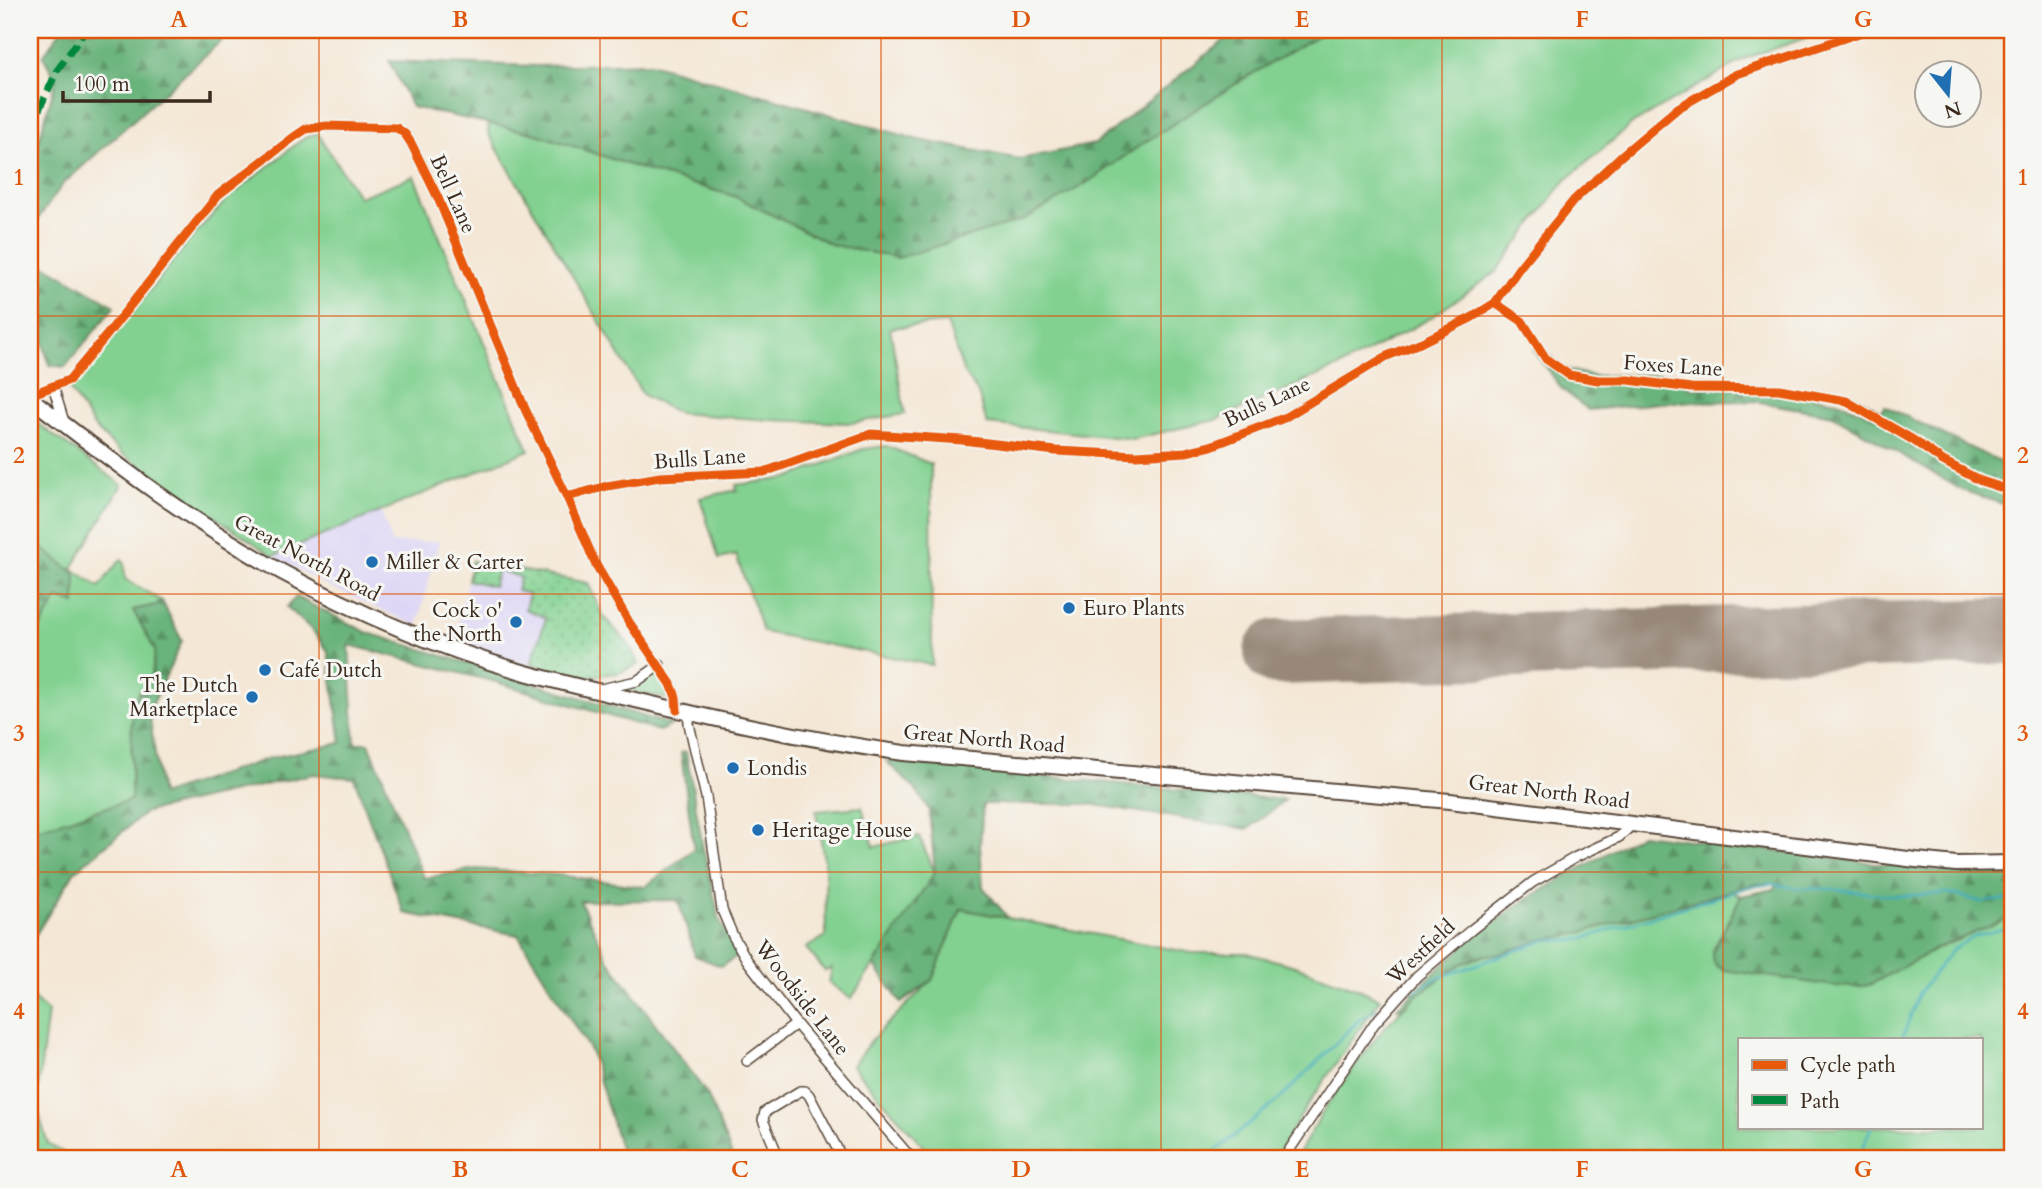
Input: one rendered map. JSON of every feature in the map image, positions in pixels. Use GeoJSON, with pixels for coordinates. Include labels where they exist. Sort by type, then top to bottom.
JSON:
{"type":"FeatureCollection","features":[{"type":"Feature","properties":{"kind":"main road","name":"Great North Road"},"geometry":{"type":"LineString","coordinates":[[30,396],[167,500],[224,538],[318,591],[378,620],[434,642],[524,672],[595,691],[806,737],[904,753],[1450,801],[1956,864],[2012,863]]}},
{"type":"Feature","properties":{"kind":"street","name":"Bulls Lane"},"geometry":{"type":"LineString","coordinates":[[567,497],[607,486],[660,477],[764,472],[872,434],[1138,455],[1186,452],[1211,446],[1284,418],[1387,356],[1471,318],[1495,303],[1519,268],[1574,200],[1678,108],[1737,74],[1868,30]]}},
{"type":"Feature","properties":{"kind":"street","name":"Bell Lane"},"geometry":{"type":"LineString","coordinates":[[30,396],[69,380],[218,195],[294,137],[306,129],[327,126],[397,128],[411,143],[438,198],[516,390],[595,563],[611,593],[660,665],[683,711]]}},
{"type":"Feature","properties":{"kind":"street","name":"Foxes Lane"},"geometry":{"type":"LineString","coordinates":[[1495,303],[1522,321],[1546,359],[1569,375],[1691,388],[1779,388],[1846,401],[1875,417]]}},
{"type":"Feature","properties":{"kind":"street"},"geometry":{"type":"LineString","coordinates":[[53,386],[65,425]]}},
{"type":"Feature","properties":{"kind":"street"},"geometry":{"type":"LineString","coordinates":[[595,691],[637,681],[660,665]]}},
{"type":"Feature","properties":{"kind":"street","name":"Woodside Lane"},"geometry":{"type":"LineString","coordinates":[[683,711],[689,724],[706,797],[722,910],[733,936],[747,960],[796,1024],[911,1158]]}},
{"type":"Feature","properties":{"kind":"street","name":"Westfield"},"geometry":{"type":"LineString","coordinates":[[1284,1158],[1374,1024],[1417,976],[1452,944],[1533,882],[1576,857],[1619,837],[1633,824]]}},
{"type":"Feature","properties":{"kind":"street"},"geometry":{"type":"LineString","coordinates":[[747,1061],[796,1024]]}},
{"type":"Feature","properties":{"kind":"street"},"geometry":{"type":"LineString","coordinates":[[779,1158],[763,1120],[765,1112],[800,1091],[809,1095],[842,1158]]}},
{"type":"Feature","properties":{"kind":"shaded area"},"geometry":{"type":"Polygon","coordinates":[[[381,512],[392,543],[439,541],[417,626],[330,587],[273,556],[381,512]]]}},
{"type":"Feature","properties":{"kind":"shaded area"},"geometry":{"type":"Polygon","coordinates":[[[472,561],[588,583],[603,616],[629,645],[639,664],[618,673],[581,677],[521,663],[454,640],[472,561]]]}},
{"type":"Feature","properties":{"kind":"green space"},"geometry":{"type":"Polygon","coordinates":[[[61,30],[233,30],[63,184],[33,226],[33,161],[56,80],[43,56],[61,30]]]}},
{"type":"Feature","properties":{"kind":"green space"},"geometry":{"type":"Polygon","coordinates":[[[1237,30],[1327,30],[1245,78],[1085,184],[1023,220],[898,258],[833,245],[734,196],[537,134],[412,107],[389,61],[536,66],[650,63],[919,140],[1020,159],[1095,144],[1237,30]]]}},
{"type":"Feature","properties":{"kind":"green space"},"geometry":{"type":"Polygon","coordinates":[[[1327,30],[1829,30],[1746,58],[1632,124],[1565,181],[1496,272],[1429,319],[1341,366],[1215,420],[1133,439],[987,424],[978,393],[964,373],[947,323],[890,328],[905,414],[852,423],[678,413],[643,395],[488,133],[489,123],[537,134],[734,196],[833,245],[1023,219],[1085,184],[1245,78],[1327,30]]]}},
{"type":"Feature","properties":{"kind":"green space"},"geometry":{"type":"Polygon","coordinates":[[[317,133],[359,197],[414,176],[529,450],[273,556],[121,453],[96,429],[70,390],[194,235],[227,199],[304,138],[317,133]]]}},
{"type":"Feature","properties":{"kind":"green space"},"geometry":{"type":"Polygon","coordinates":[[[37,261],[115,306],[65,367],[49,365],[45,351],[39,313],[37,261]]]}},
{"type":"Feature","properties":{"kind":"green space"},"geometry":{"type":"Polygon","coordinates":[[[1540,348],[1564,369],[1592,376],[1679,374],[1691,388],[1755,388],[1838,401],[1875,417],[1885,406],[2012,468],[2012,507],[1962,490],[1833,415],[1754,401],[1670,402],[1588,410],[1562,389],[1534,350],[1540,348]]]}},
{"type":"Feature","properties":{"kind":"green space"},"geometry":{"type":"Polygon","coordinates":[[[30,418],[122,485],[72,568],[99,587],[121,559],[124,562],[125,579],[162,601],[133,610],[155,650],[152,674],[132,703],[131,800],[30,831],[30,418]]]}},
{"type":"Feature","properties":{"kind":"green space"},"geometry":{"type":"Polygon","coordinates":[[[886,446],[931,464],[932,665],[763,632],[736,555],[719,559],[700,498],[737,490],[736,485],[788,478],[863,449],[886,446]]]}},
{"type":"Feature","properties":{"kind":"green space"},"geometry":{"type":"Polygon","coordinates":[[[30,539],[76,574],[75,604],[58,598],[30,645],[30,605],[37,596],[30,590],[30,539]]]}},
{"type":"Feature","properties":{"kind":"green space"},"geometry":{"type":"Polygon","coordinates":[[[472,561],[588,583],[603,616],[629,645],[639,664],[618,673],[581,677],[531,664],[546,618],[525,609],[529,594],[517,591],[520,577],[498,570],[493,586],[468,580],[472,561]]]}},
{"type":"Feature","properties":{"kind":"green space"},"geometry":{"type":"Polygon","coordinates":[[[296,597],[368,633],[672,725],[659,731],[496,682],[349,645],[355,743],[369,743],[424,878],[476,869],[559,875],[645,887],[694,849],[681,753],[686,752],[703,848],[720,922],[740,955],[721,966],[695,956],[678,900],[580,901],[609,961],[707,1094],[733,1158],[623,1158],[591,1052],[518,935],[404,913],[354,778],[313,774],[146,812],[75,871],[30,944],[30,831],[131,800],[132,703],[152,674],[155,650],[133,610],[162,601],[182,641],[149,712],[161,795],[270,758],[341,743],[328,651],[312,630],[287,607],[296,597]]]}},
{"type":"Feature","properties":{"kind":"green space"},"geometry":{"type":"Polygon","coordinates":[[[656,675],[661,677],[670,699],[625,690],[656,675]]]}},
{"type":"Feature","properties":{"kind":"green space"},"geometry":{"type":"Polygon","coordinates":[[[886,761],[1285,800],[1248,829],[1089,804],[983,804],[980,846],[983,887],[1008,918],[961,909],[932,980],[901,1003],[874,965],[935,872],[929,810],[917,791],[886,761]]]}},
{"type":"Feature","properties":{"kind":"green space"},"geometry":{"type":"Polygon","coordinates":[[[862,807],[874,847],[919,836],[935,873],[851,999],[829,982],[832,968],[825,971],[806,948],[826,936],[825,866],[816,811],[862,807]]]}},
{"type":"Feature","properties":{"kind":"green space"},"geometry":{"type":"Polygon","coordinates":[[[1641,834],[1963,874],[2012,874],[2012,917],[1938,948],[1869,985],[1835,986],[1723,970],[1714,963],[1712,953],[1741,896],[1776,887],[1775,884],[1755,884],[1576,934],[1541,940],[1500,954],[1473,959],[1461,964],[1413,998],[1401,1010],[1397,1008],[1468,941],[1527,899],[1641,834]]]}},
{"type":"Feature","properties":{"kind":"green space"},"geometry":{"type":"Polygon","coordinates":[[[1731,891],[1741,896],[1712,952],[1869,985],[1938,948],[2012,917],[2012,1158],[1296,1158],[1327,1105],[1357,1063],[1385,1027],[1413,998],[1461,964],[1541,940],[1576,934],[1731,891]]]}},
{"type":"Feature","properties":{"kind":"green space"},"geometry":{"type":"Polygon","coordinates":[[[961,909],[1192,953],[1247,953],[1295,966],[1380,999],[1275,1158],[934,1158],[852,1066],[872,1039],[932,980],[961,909]]]}},
{"type":"Feature","properties":{"kind":"green space"},"geometry":{"type":"Polygon","coordinates":[[[30,996],[48,1012],[36,1105],[48,1144],[73,1158],[30,1158],[30,996]]]}},
{"type":"Feature","properties":{"kind":"waterway"},"geometry":{"type":"LineString","coordinates":[[1413,991],[1438,978],[1546,940],[1578,940],[1749,887],[1772,884],[1900,896],[1948,893],[1982,902],[2012,899]]}},
{"type":"Feature","properties":{"kind":"waterway"},"geometry":{"type":"LineString","coordinates":[[1902,1038],[1919,993],[1953,949],[1974,937],[2012,929]]}},
{"type":"Feature","properties":{"kind":"waterway"},"geometry":{"type":"LineString","coordinates":[[1207,1158],[1282,1097],[1361,1018],[1378,1009]]}},
{"type":"Feature","properties":{"kind":"waterway"},"geometry":{"type":"LineString","coordinates":[[30,1010],[30,1036]]}},
{"type":"Feature","properties":{"kind":"waterway"},"geometry":{"type":"LineString","coordinates":[[1859,1158],[1871,1128]]}},
{"type":"Feature","properties":{"kind":"runway"},"geometry":{"type":"LineString","coordinates":[[1277,652],[2012,631]]}},
{"type":"Feature","properties":{"kind":"marked path"},"geometry":{"type":"LineString","coordinates":[[30,129],[58,69],[86,30]]}},
{"type":"Feature","properties":{"kind":"cycle path"},"geometry":{"type":"LineString","coordinates":[[567,497],[607,486],[660,477],[764,472],[871,434],[962,440],[1056,451],[1137,455],[1186,452],[1211,446],[1284,418],[1387,356],[1471,318],[1495,303],[1519,268],[1574,200],[1678,108],[1737,74],[1868,30]]}},
{"type":"Feature","properties":{"kind":"cycle path"},"geometry":{"type":"LineString","coordinates":[[30,395],[69,380],[218,195],[294,137],[306,129],[327,126],[397,128],[411,143],[438,198],[525,409],[595,563],[629,622],[671,684],[677,710]]}},
{"type":"Feature","properties":{"kind":"cycle path"},"geometry":{"type":"LineString","coordinates":[[1495,303],[1522,321],[1546,359],[1569,375],[1691,388],[1779,389],[1846,401],[1943,461],[1981,481],[2012,491]]}},
{"type":"Feature","properties":{"kind":"place","name":"Miller & Carter"},"geometry":{"type":"Point","coordinates":[372,562]}},
{"type":"Feature","properties":{"kind":"place","name":"Euro Plants"},"geometry":{"type":"Point","coordinates":[1069,608]}},
{"type":"Feature","properties":{"kind":"place","name":"Cock o' the North"},"geometry":{"type":"Point","coordinates":[516,622]}},
{"type":"Feature","properties":{"kind":"place","name":"Café Dutch"},"geometry":{"type":"Point","coordinates":[265,670]}},
{"type":"Feature","properties":{"kind":"place","name":"The Dutch Marketplace"},"geometry":{"type":"Point","coordinates":[252,697]}},
{"type":"Feature","properties":{"kind":"place","name":"Londis"},"geometry":{"type":"Point","coordinates":[733,768]}},
{"type":"Feature","properties":{"kind":"place","name":"Heritage House"},"geometry":{"type":"Point","coordinates":[758,830]}}]}
